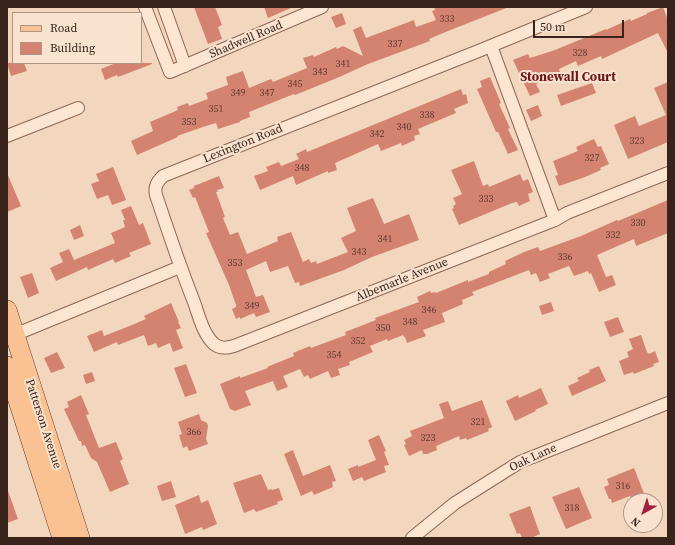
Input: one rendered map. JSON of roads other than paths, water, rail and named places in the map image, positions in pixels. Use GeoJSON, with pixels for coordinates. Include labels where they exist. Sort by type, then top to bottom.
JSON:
{"type":"FeatureCollection","features":[{"type":"Feature","properties":{"kind":"main road","name":"Patterson Avenue"},"geometry":{"type":"LineString","coordinates":[[7,310],[11,337],[80,538]]}},
{"type":"Feature","properties":{"kind":"main road","name":"Patterson Avenue"},"geometry":{"type":"LineString","coordinates":[[7,366],[62,538]]}},
{"type":"Feature","properties":{"kind":"street","name":"Shadwell Road"},"geometry":{"type":"LineString","coordinates":[[145,7],[170,72],[322,7]]}},
{"type":"Feature","properties":{"kind":"street"},"geometry":{"type":"LineString","coordinates":[[164,7],[185,66]]}},
{"type":"Feature","properties":{"kind":"street","name":"Lexington Road"},"geometry":{"type":"LineString","coordinates":[[180,267],[156,195],[156,185],[163,176],[586,7]]}},
{"type":"Feature","properties":{"kind":"street"},"geometry":{"type":"LineString","coordinates":[[491,46],[555,220]]}},
{"type":"Feature","properties":{"kind":"street"},"geometry":{"type":"LineString","coordinates":[[7,136],[78,108]]}},
{"type":"Feature","properties":{"kind":"street","name":"Albemarle Avenue"},"geometry":{"type":"LineString","coordinates":[[180,267],[209,338],[221,348],[227,348],[555,220],[567,213],[668,173]]}},
{"type":"Feature","properties":{"kind":"street"},"geometry":{"type":"LineString","coordinates":[[11,337],[180,267]]}},
{"type":"Feature","properties":{"kind":"street","name":"Oak Lane"},"geometry":{"type":"LineString","coordinates":[[412,538],[455,503],[520,462],[668,403]]}},
{"type":"Feature","properties":{"kind":"district","name":"Stonewall Court"},"geometry":{"type":"Point","coordinates":[568,78]}}]}
